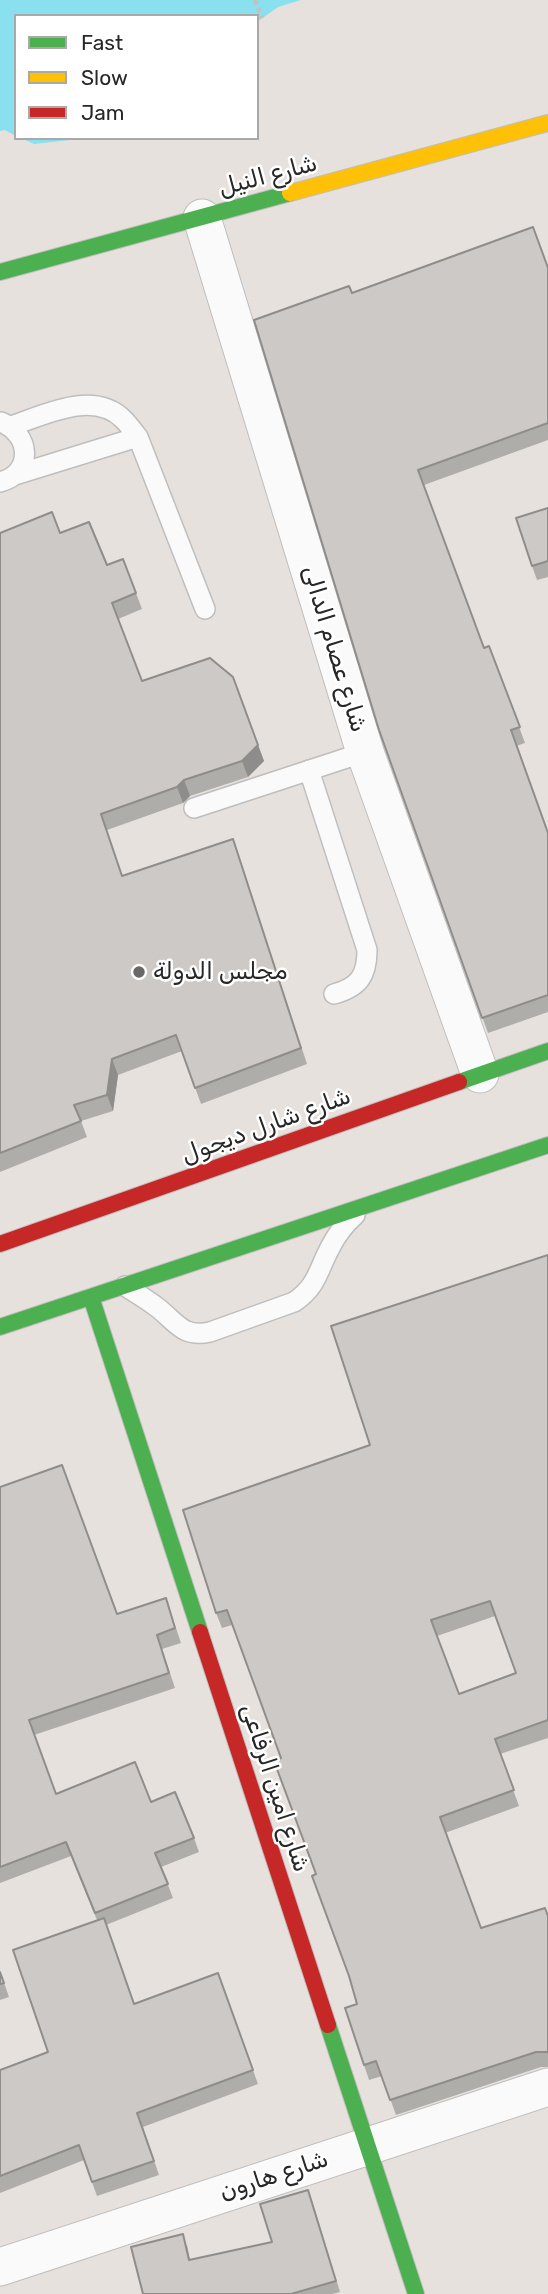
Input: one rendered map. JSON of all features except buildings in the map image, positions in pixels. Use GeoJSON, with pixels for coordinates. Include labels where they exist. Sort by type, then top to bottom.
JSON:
{"type":"FeatureCollection","features":[{"type":"Feature","properties":{"kind":"main road","name":"شارع النيل"},"geometry":{"type":"LineString","coordinates":[[0,272],[548,123]]}},
{"type":"Feature","properties":{"kind":"main road","name":"شارع شارل ديجول"},"geometry":{"type":"LineString","coordinates":[[0,1244],[548,1051]]}},
{"type":"Feature","properties":{"kind":"main road"},"geometry":{"type":"LineString","coordinates":[[0,1327],[548,1145]]}},
{"type":"Feature","properties":{"kind":"main road","name":"شارع امين الرفاعى"},"geometry":{"type":"LineString","coordinates":[[91,1297],[416,2294]]}},
{"type":"Feature","properties":{"kind":"street","name":"شارع عصام الدالى"},"geometry":{"type":"LineString","coordinates":[[202,218],[365,752],[480,1074]]}},
{"type":"Feature","properties":{"kind":"street","name":"شارع هارون"},"geometry":{"type":"LineString","coordinates":[[0,2267],[548,2087]]}},
{"type":"Feature","properties":{"kind":"lane"},"geometry":{"type":"LineString","coordinates":[[6,424],[78,405],[102,407],[123,418],[138,437],[205,609]]}},
{"type":"Feature","properties":{"kind":"lane"},"geometry":{"type":"LineString","coordinates":[[6,424],[21,437],[25,450],[23,464],[7,479]]}},
{"type":"Feature","properties":{"kind":"lane"},"geometry":{"type":"LineString","coordinates":[[7,479],[138,437]]}},
{"type":"Feature","properties":{"kind":"lane"},"geometry":{"type":"LineString","coordinates":[[194,808],[365,752]]}},
{"type":"Feature","properties":{"kind":"lane"},"geometry":{"type":"LineString","coordinates":[[309,770],[367,950],[367,966],[360,980],[349,990],[334,994]]}},
{"type":"Feature","properties":{"kind":"lane"},"geometry":{"type":"LineString","coordinates":[[124,1286],[150,1302],[184,1331],[197,1335],[210,1332],[294,1302],[306,1294],[315,1283],[331,1246],[345,1225],[363,1207]]}},
{"type":"Feature","properties":{"kind":"path"},"geometry":{"type":"LineString","coordinates":[[255,0],[262,19]]}},
{"type":"Feature","properties":{"kind":"water"},"geometry":{"type":"Polygon","coordinates":[[[0,0],[301,0],[278,7],[259,21],[259,14],[14,14],[14,135],[5,130],[0,131],[0,0]]]}},
{"type":"Feature","properties":{"kind":"water"},"geometry":{"type":"Polygon","coordinates":[[[25,140],[70,140],[34,144],[25,140]]]}},
{"type":"Feature","properties":{"kind":"traffic: fast"},"geometry":{"type":"LineString","coordinates":[[0,272],[290,193]]}},
{"type":"Feature","properties":{"kind":"traffic: fast"},"geometry":{"type":"LineString","coordinates":[[459,1082],[548,1051]]}},
{"type":"Feature","properties":{"kind":"traffic: fast"},"geometry":{"type":"LineString","coordinates":[[0,1327],[548,1145]]}},
{"type":"Feature","properties":{"kind":"traffic: fast"},"geometry":{"type":"LineString","coordinates":[[91,1297],[200,1632]]}},
{"type":"Feature","properties":{"kind":"traffic: fast"},"geometry":{"type":"LineString","coordinates":[[328,2025],[416,2294]]}},
{"type":"Feature","properties":{"kind":"traffic: slow"},"geometry":{"type":"LineString","coordinates":[[290,193],[548,123]]}},
{"type":"Feature","properties":{"kind":"traffic: jam"},"geometry":{"type":"LineString","coordinates":[[0,1244],[459,1082]]}},
{"type":"Feature","properties":{"kind":"traffic: jam"},"geometry":{"type":"LineString","coordinates":[[200,1632],[328,2025]]}},
{"type":"Feature","properties":{"kind":"place","name":"مجلس الدولة"},"geometry":{"type":"Point","coordinates":[139,972]}}]}
